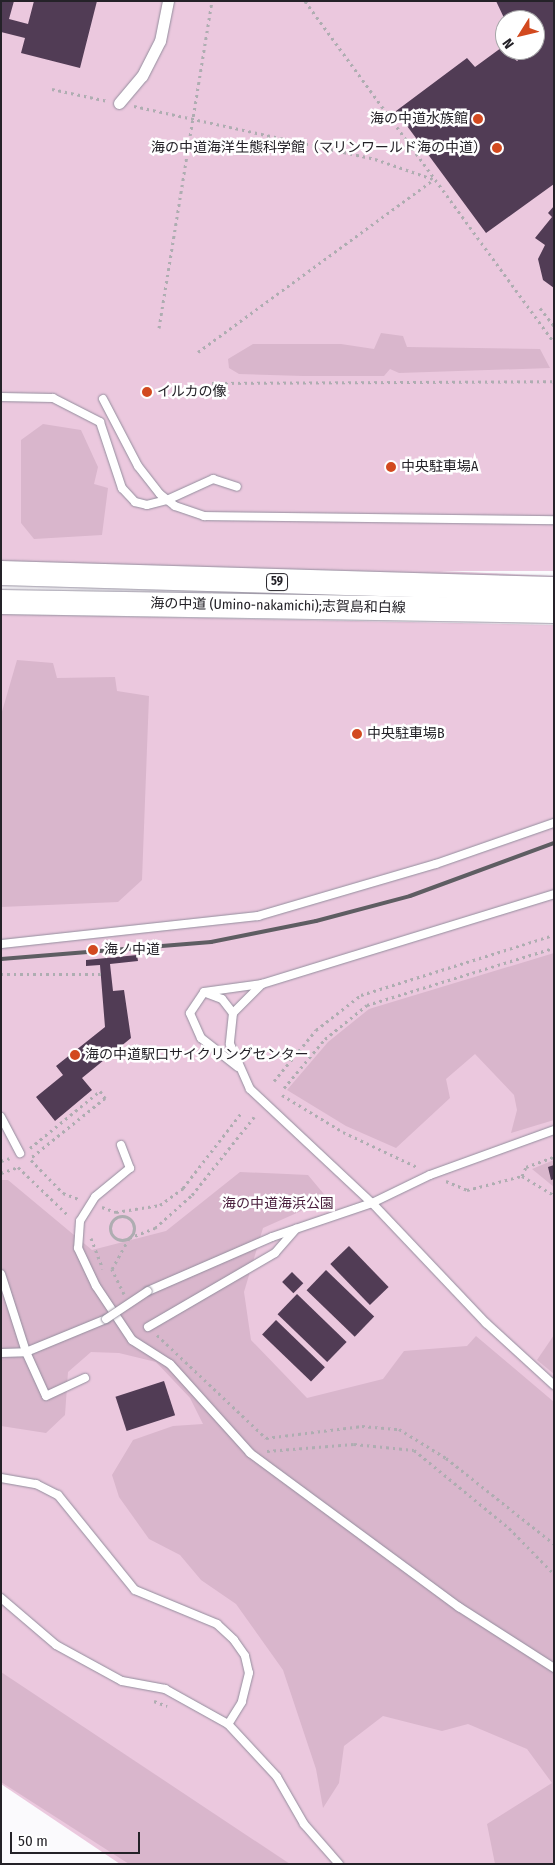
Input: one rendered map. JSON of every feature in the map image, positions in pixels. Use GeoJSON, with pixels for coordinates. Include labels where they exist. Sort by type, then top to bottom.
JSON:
{"type":"FeatureCollection","features":[{"type":"Feature","properties":{"kind":"main road","name":"海の中道 (Umino-nakamichi);志賀島和白線"},"geometry":{"type":"LineString","coordinates":[[1,573],[554,589]]}},
{"type":"Feature","properties":{"kind":"main road","name":"海の中道 (Umino-nakamichi);志賀島和白線"},"geometry":{"type":"LineString","coordinates":[[1,602],[554,611]]}},
{"type":"Feature","properties":{"kind":"street"},"geometry":{"type":"LineString","coordinates":[[119,103],[142,76],[160,41],[168,1]]}},
{"type":"Feature","properties":{"kind":"lane"},"geometry":{"type":"LineString","coordinates":[[1,396],[53,398],[83,410],[100,422],[108,437],[122,488],[135,502],[147,505],[168,500],[213,479],[237,487]]}},
{"type":"Feature","properties":{"kind":"lane"},"geometry":{"type":"LineString","coordinates":[[103,399],[138,466],[168,500],[204,516],[554,520]]}},
{"type":"Feature","properties":{"kind":"lane"},"geometry":{"type":"LineString","coordinates":[[1,944],[258,916],[436,864],[554,823]]}},
{"type":"Feature","properties":{"kind":"lane"},"geometry":{"type":"LineString","coordinates":[[239,1068],[201,1038],[190,1013],[204,992],[262,984],[554,894]]}},
{"type":"Feature","properties":{"kind":"lane"},"geometry":{"type":"LineString","coordinates":[[262,984],[233,1013],[230,1044],[239,1068],[250,1088],[372,1203],[486,1324],[554,1385]]}},
{"type":"Feature","properties":{"kind":"lane"},"geometry":{"type":"LineString","coordinates":[[204,992],[222,999],[233,1013]]}},
{"type":"Feature","properties":{"kind":"lane"},"geometry":{"type":"LineString","coordinates":[[1,1117],[23,1152]]}},
{"type":"Feature","properties":{"kind":"lane"},"geometry":{"type":"LineString","coordinates":[[1,1353],[26,1352],[106,1319],[148,1291],[296,1229],[372,1203],[430,1175],[554,1130]]}},
{"type":"Feature","properties":{"kind":"lane"},"geometry":{"type":"LineString","coordinates":[[121,1145],[130,1168],[95,1197],[80,1220],[78,1248],[96,1286],[132,1340],[170,1364],[250,1453],[459,1607],[554,1668]]}},
{"type":"Feature","properties":{"kind":"lane"},"geometry":{"type":"LineString","coordinates":[[148,1327],[275,1253],[296,1229]]}},
{"type":"Feature","properties":{"kind":"lane"},"geometry":{"type":"LineString","coordinates":[[1,1274],[26,1352],[46,1396],[86,1378]]}},
{"type":"Feature","properties":{"kind":"lane"},"geometry":{"type":"LineString","coordinates":[[1,1478],[36,1484],[58,1495],[135,1590],[217,1624],[234,1640],[245,1656],[249,1673],[242,1702],[228,1724]]}},
{"type":"Feature","properties":{"kind":"lane"},"geometry":{"type":"LineString","coordinates":[[1,1598],[56,1645],[122,1681],[165,1689],[228,1724],[277,1777],[304,1824],[339,1864]]}},
{"type":"Feature","properties":{"kind":"path"},"geometry":{"type":"LineString","coordinates":[[159,328],[212,1]]}},
{"type":"Feature","properties":{"kind":"path"},"geometry":{"type":"LineString","coordinates":[[305,1],[554,342]]}},
{"type":"Feature","properties":{"kind":"path"},"geometry":{"type":"LineString","coordinates":[[52,89],[375,160],[434,179]]}},
{"type":"Feature","properties":{"kind":"path"},"geometry":{"type":"LineString","coordinates":[[198,352],[434,179]]}},
{"type":"Feature","properties":{"kind":"path"},"geometry":{"type":"LineString","coordinates":[[540,308],[554,326]]}},
{"type":"Feature","properties":{"kind":"path"},"geometry":{"type":"LineString","coordinates":[[212,383],[554,381]]}},
{"type":"Feature","properties":{"kind":"path"},"geometry":{"type":"LineString","coordinates":[[274,1081],[316,1030],[361,995],[554,935]]}},
{"type":"Feature","properties":{"kind":"path"},"geometry":{"type":"LineString","coordinates":[[284,1088],[325,1039],[367,1005],[554,948]]}},
{"type":"Feature","properties":{"kind":"path"},"geometry":{"type":"LineString","coordinates":[[1,974],[101,974]]}},
{"type":"Feature","properties":{"kind":"path"},"geometry":{"type":"LineString","coordinates":[[23,1152],[100,1091],[105,1098],[31,1159],[63,1193],[90,1203]]}},
{"type":"Feature","properties":{"kind":"path"},"geometry":{"type":"LineString","coordinates":[[282,1095],[343,1132],[430,1175],[467,1190],[522,1176],[554,1195]]}},
{"type":"Feature","properties":{"kind":"path"},"geometry":{"type":"LineString","coordinates":[[98,1206],[116,1212],[160,1204],[183,1188],[242,1112]]}},
{"type":"Feature","properties":{"kind":"path"},"geometry":{"type":"LineString","coordinates":[[128,1302],[112,1270],[129,1238],[134,1230],[132,1221],[124,1216],[114,1218],[110,1226],[112,1235],[120,1240],[129,1238],[154,1228],[192,1195],[254,1118]]}},
{"type":"Feature","properties":{"kind":"path"},"geometry":{"type":"LineString","coordinates":[[522,1176],[526,1167],[554,1157]]}},
{"type":"Feature","properties":{"kind":"path"},"geometry":{"type":"LineString","coordinates":[[6,1172],[18,1161]]}},
{"type":"Feature","properties":{"kind":"path"},"geometry":{"type":"LineString","coordinates":[[23,1166],[30,1176]]}},
{"type":"Feature","properties":{"kind":"path"},"geometry":{"type":"LineString","coordinates":[[1,1173],[18,1167],[30,1176],[73,1220]]}},
{"type":"Feature","properties":{"kind":"path"},"geometry":{"type":"LineString","coordinates":[[86,1234],[95,1242],[104,1272]]}},
{"type":"Feature","properties":{"kind":"path"},"geometry":{"type":"LineString","coordinates":[[148,1327],[266,1438],[362,1426],[399,1429],[440,1453],[554,1544]]}},
{"type":"Feature","properties":{"kind":"path"},"geometry":{"type":"LineString","coordinates":[[166,1353],[187,1372]]}},
{"type":"Feature","properties":{"kind":"path"},"geometry":{"type":"LineString","coordinates":[[261,1452],[354,1444],[414,1450],[509,1528],[554,1574]]}},
{"type":"Feature","properties":{"kind":"path"},"geometry":{"type":"LineString","coordinates":[[144,1698],[170,1707]]}},
{"type":"Feature","properties":{"kind":"green space"},"geometry":{"type":"Polygon","coordinates":[[[1,1],[554,1],[554,571],[440,571],[554,576],[554,582],[1,572],[1,1]]]}},
{"type":"Feature","properties":{"kind":"green space"},"geometry":{"type":"Polygon","coordinates":[[[381,333],[403,336],[407,347],[540,349],[550,368],[399,373],[390,369],[384,376],[303,376],[239,374],[229,368],[228,359],[253,344],[341,344],[374,349],[381,333]]]}},
{"type":"Feature","properties":{"kind":"green space"},"geometry":{"type":"Polygon","coordinates":[[[43,424],[81,430],[98,467],[94,484],[108,488],[102,535],[34,539],[21,523],[21,440],[43,424]]]}},
{"type":"Feature","properties":{"kind":"green space","name":"海の中道海浜公園"},"geometry":{"type":"Polygon","coordinates":[[[1,614],[554,625],[554,1864],[120,1864],[1,1784],[1,614]]]}},
{"type":"Feature","properties":{"kind":"green space"},"geometry":{"type":"Polygon","coordinates":[[[17,660],[53,663],[57,678],[115,677],[117,691],[149,696],[142,880],[118,902],[1,907],[1,715],[17,660]]]}},
{"type":"Feature","properties":{"kind":"green space"},"geometry":{"type":"Polygon","coordinates":[[[554,953],[554,1120],[511,1133],[517,1110],[514,1095],[475,1054],[446,1079],[450,1098],[396,1148],[346,1126],[287,1090],[328,1042],[369,1009],[554,953]]]}},
{"type":"Feature","properties":{"kind":"green space"},"geometry":{"type":"Polygon","coordinates":[[[554,1160],[554,1187],[532,1169],[554,1160]]]}},
{"type":"Feature","properties":{"kind":"green space"},"geometry":{"type":"Polygon","coordinates":[[[240,1172],[308,1175],[328,1199],[263,1228],[244,1292],[251,1340],[307,1398],[383,1379],[404,1351],[467,1346],[476,1336],[554,1402],[554,1864],[495,1864],[487,1824],[552,1783],[527,1749],[468,1724],[442,1731],[383,1716],[344,1746],[339,1783],[323,1808],[316,1769],[283,1670],[236,1604],[201,1580],[180,1555],[149,1539],[119,1497],[112,1475],[133,1440],[173,1426],[203,1424],[190,1398],[156,1362],[119,1353],[91,1352],[68,1372],[65,1415],[46,1433],[1,1426],[1,1180],[8,1180],[92,1250],[166,1231],[240,1172]]]}},
{"type":"Feature","properties":{"kind":"green space"},"geometry":{"type":"Polygon","coordinates":[[[554,1335],[554,1374],[537,1360],[554,1335]]]}},
{"type":"Feature","properties":{"kind":"green space"},"geometry":{"type":"Polygon","coordinates":[[[1,1672],[290,1864],[129,1864],[1,1782],[1,1672]]]}},
{"type":"Feature","properties":{"kind":"building"},"geometry":{"type":"Polygon","coordinates":[[[1,1],[14,1],[9,19],[28,24],[34,1],[97,1],[80,68],[21,53],[25,38],[1,32],[1,1]]]}},
{"type":"Feature","properties":{"kind":"building","name":"海の中道水族館"},"geometry":{"type":"Polygon","coordinates":[[[496,1],[554,1],[554,184],[486,233],[396,111],[467,58],[475,67],[495,52],[495,60],[545,60],[545,10],[500,10],[496,1]]]}},
{"type":"Feature","properties":{"kind":"building"},"geometry":{"type":"Polygon","coordinates":[[[554,206],[554,288],[543,280],[538,259],[545,245],[535,238],[552,217],[548,213],[554,206]]]}},
{"type":"Feature","properties":{"kind":"building"},"geometry":{"type":"Polygon","coordinates":[[[137,955],[138,961],[110,964],[113,991],[124,990],[131,1038],[82,1078],[92,1090],[55,1121],[36,1097],[63,1075],[56,1066],[105,1027],[100,965],[86,966],[86,960],[137,955]]]}},
{"type":"Feature","properties":{"kind":"building"},"geometry":{"type":"Polygon","coordinates":[[[554,1165],[554,1179],[551,1180],[548,1167],[554,1165]]]}},
{"type":"Feature","properties":{"kind":"building"},"geometry":{"type":"Polygon","coordinates":[[[349,1246],[389,1287],[370,1305],[330,1264],[349,1246]]]}},
{"type":"Feature","properties":{"kind":"building"},"geometry":{"type":"Polygon","coordinates":[[[326,1270],[374,1317],[355,1337],[307,1290],[326,1270]]]}},
{"type":"Feature","properties":{"kind":"building"},"geometry":{"type":"Polygon","coordinates":[[[292,1272],[303,1283],[293,1293],[282,1282],[292,1272]]]}},
{"type":"Feature","properties":{"kind":"building"},"geometry":{"type":"Polygon","coordinates":[[[297,1294],[347,1342],[327,1362],[278,1314],[297,1294]]]}},
{"type":"Feature","properties":{"kind":"building"},"geometry":{"type":"Polygon","coordinates":[[[276,1320],[325,1367],[311,1382],[262,1334],[276,1320]]]}},
{"type":"Feature","properties":{"kind":"building"},"geometry":{"type":"Polygon","coordinates":[[[164,1381],[175,1415],[127,1431],[115,1397],[164,1381]]]}},
{"type":"Feature","properties":{"kind":"railway"},"geometry":{"type":"LineString","coordinates":[[1,959],[211,942],[316,921],[410,896],[554,843]]}},
{"type":"Feature","properties":{"kind":"place","name":"海の中道水族館"},"geometry":{"type":"Point","coordinates":[478,119]}},
{"type":"Feature","properties":{"kind":"place","name":"海の中道海洋生態科学館（マリンワールド海の中道）"},"geometry":{"type":"Point","coordinates":[497,148]}},
{"type":"Feature","properties":{"kind":"place","name":"イルカの像"},"geometry":{"type":"Point","coordinates":[147,392]}},
{"type":"Feature","properties":{"kind":"place","name":"中央駐車場A"},"geometry":{"type":"Point","coordinates":[391,467]}},
{"type":"Feature","properties":{"kind":"place","name":"中央駐車場B"},"geometry":{"type":"Point","coordinates":[357,734]}},
{"type":"Feature","properties":{"kind":"place","name":"海ノ中道"},"geometry":{"type":"Point","coordinates":[93,950]}},
{"type":"Feature","properties":{"kind":"place","name":"海の中道駅口サイクリングセンター"},"geometry":{"type":"Point","coordinates":[75,1055]}}]}
